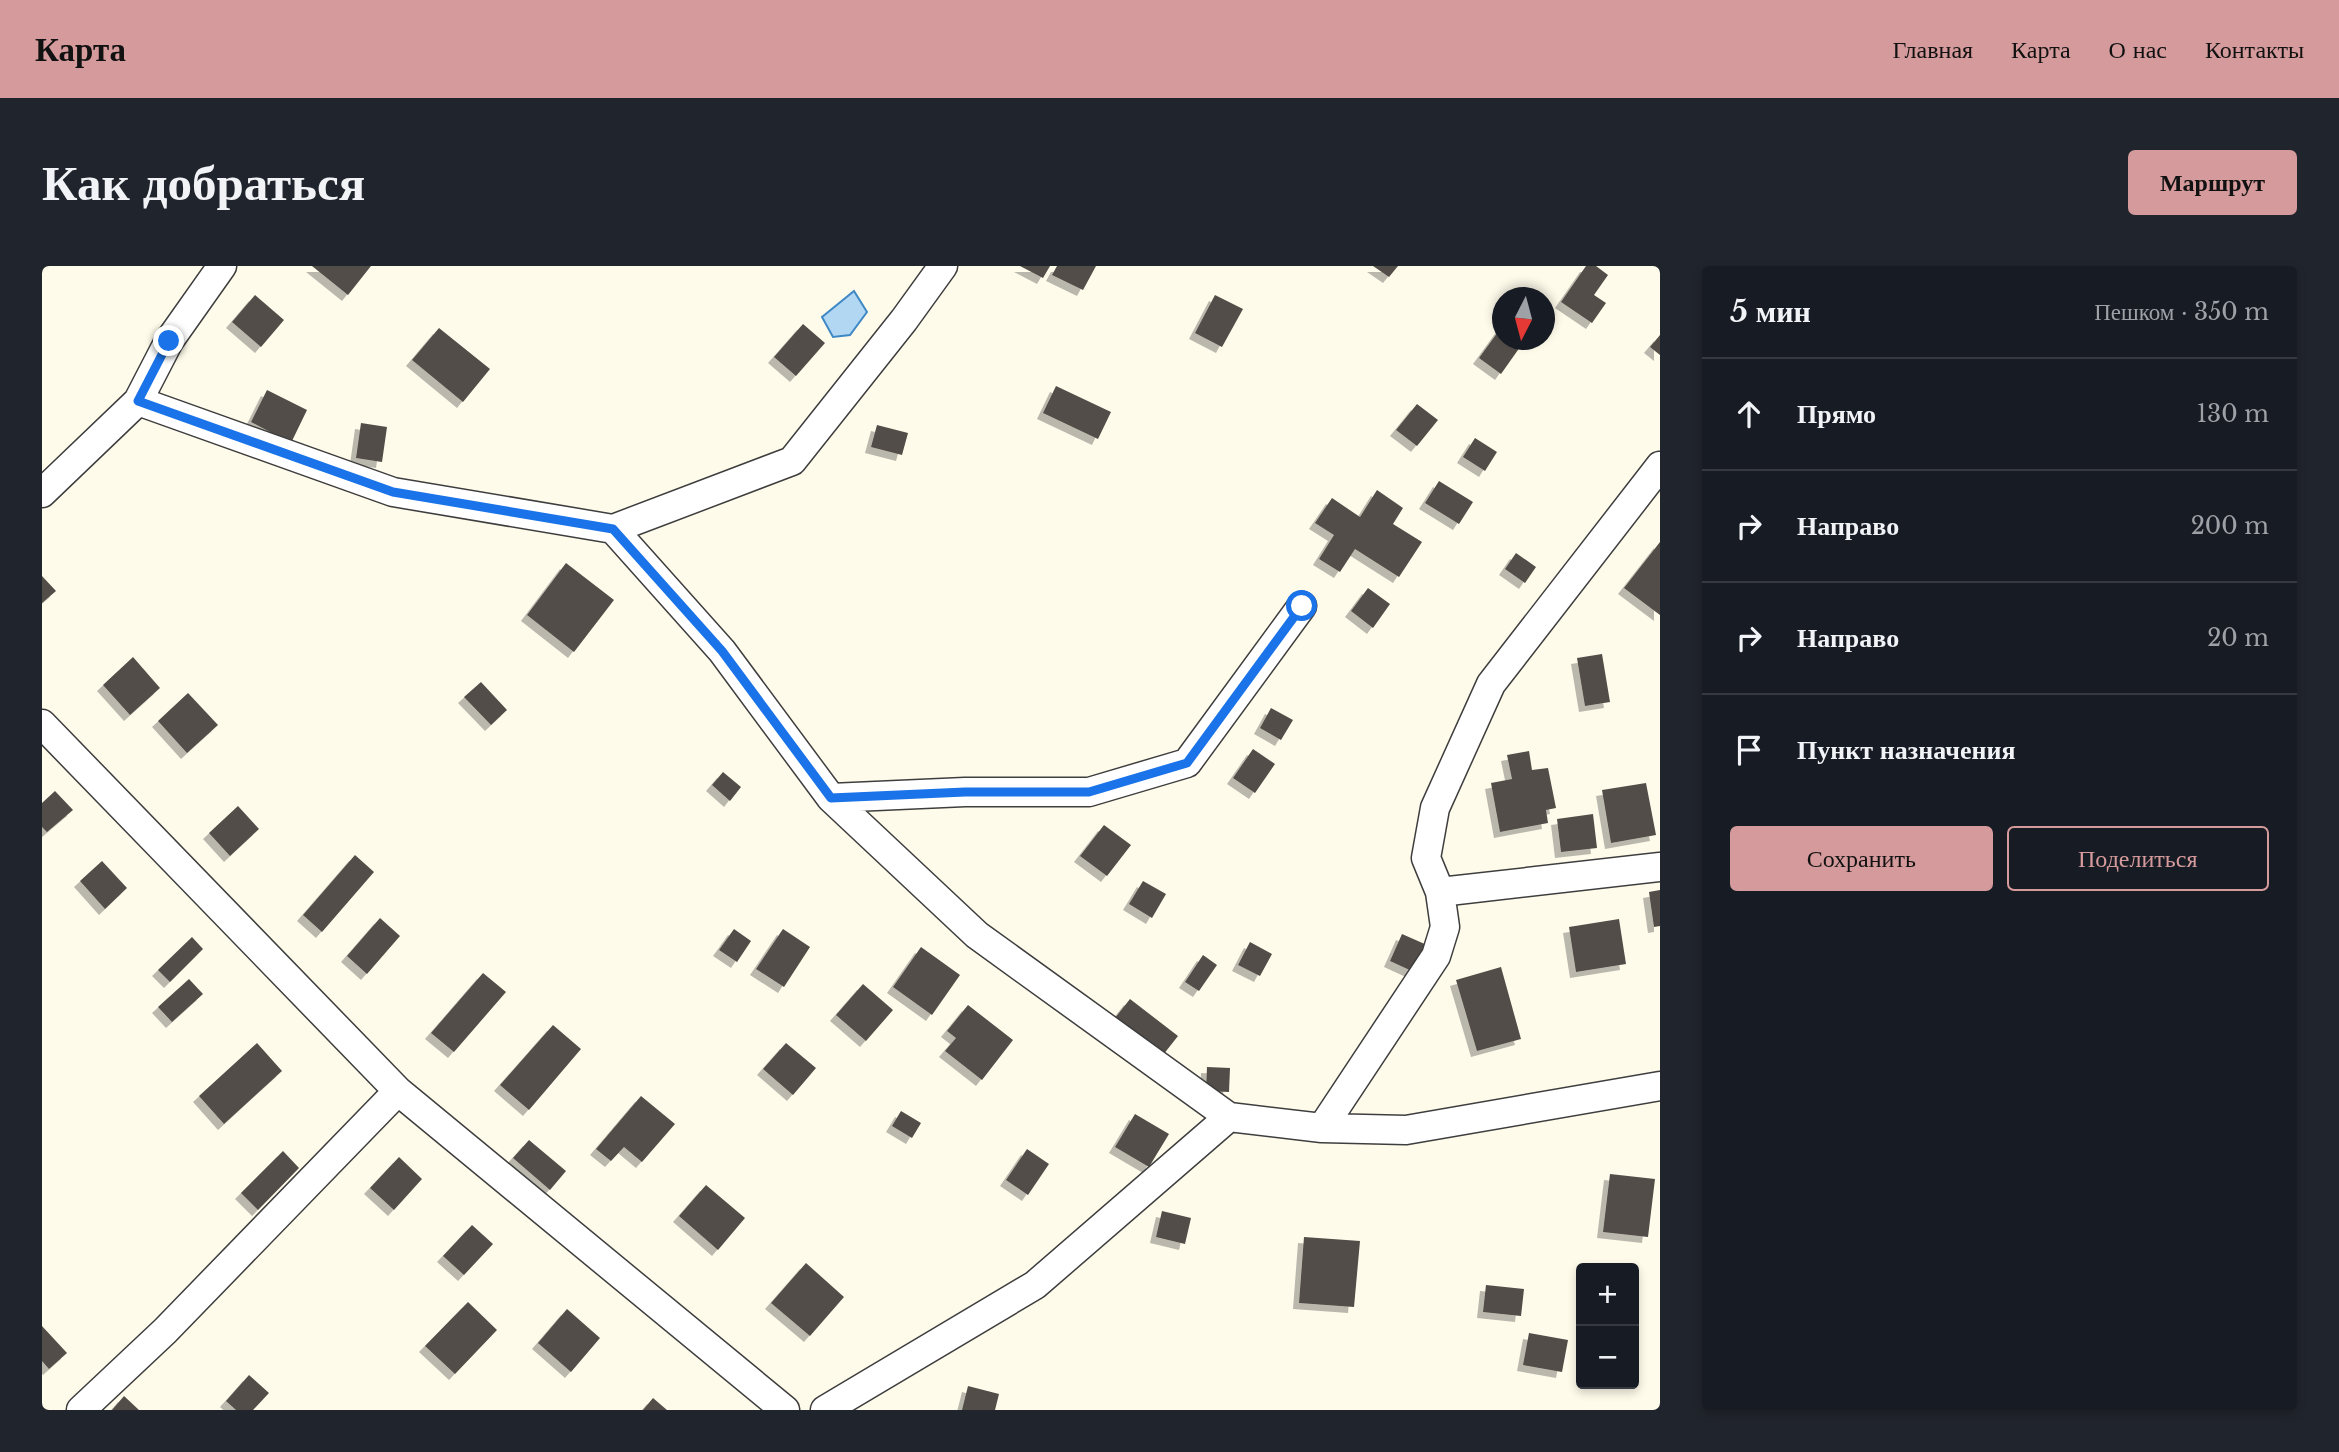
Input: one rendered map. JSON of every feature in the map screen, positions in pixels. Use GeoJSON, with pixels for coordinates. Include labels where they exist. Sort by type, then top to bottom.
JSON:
{"type":"FeatureCollection","features":[{"type":"Feature","properties":{"kind":"street"},"geometry":{"type":"LineString","coordinates":[[42,493],[138,401],[169,341],[222,266]]}},
{"type":"Feature","properties":{"kind":"street"},"geometry":{"type":"LineString","coordinates":[[138,401],[393,492],[613,529],[792,461],[904,320],[943,266]]}},
{"type":"Feature","properties":{"kind":"street"},"geometry":{"type":"LineString","coordinates":[[1322,1128],[1436,956],[1445,928],[1440,892],[1426,858],[1435,807],[1491,684],[1660,466]]}},
{"type":"Feature","properties":{"kind":"street"},"geometry":{"type":"LineString","coordinates":[[613,529],[722,651],[831,798],[977,935],[1229,1117],[1322,1128],[1406,1130],[1660,1086]]}},
{"type":"Feature","properties":{"kind":"street"},"geometry":{"type":"LineString","coordinates":[[831,798],[965,792],[1089,792],[1187,763],[1302,606]]}},
{"type":"Feature","properties":{"kind":"street"},"geometry":{"type":"LineString","coordinates":[[42,724],[398,1091],[785,1410]]}},
{"type":"Feature","properties":{"kind":"street"},"geometry":{"type":"LineString","coordinates":[[1440,892],[1660,867]]}},
{"type":"Feature","properties":{"kind":"street"},"geometry":{"type":"LineString","coordinates":[[81,1410],[165,1331],[398,1091]]}},
{"type":"Feature","properties":{"kind":"street"},"geometry":{"type":"LineString","coordinates":[[825,1410],[1035,1285],[1229,1117]]}},
{"type":"Feature","properties":{"kind":"water"},"geometry":{"type":"Polygon","coordinates":[[[854,291],[867,312],[850,335],[833,337],[822,317],[854,291]]]}},
{"type":"Feature","properties":{"kind":"building"},"geometry":{"type":"Polygon","coordinates":[[[312,266],[371,266],[348,295],[312,266]]]}},
{"type":"Feature","properties":{"kind":"building"},"geometry":{"type":"Polygon","coordinates":[[[1020,266],[1050,266],[1043,278],[1020,266]]]}},
{"type":"Feature","properties":{"kind":"building"},"geometry":{"type":"Polygon","coordinates":[[[1057,266],[1096,266],[1083,290],[1052,275],[1057,266]]]}},
{"type":"Feature","properties":{"kind":"building"},"geometry":{"type":"Polygon","coordinates":[[[1373,266],[1398,266],[1389,277],[1373,266]]]}},
{"type":"Feature","properties":{"kind":"building"},"geometry":{"type":"Polygon","coordinates":[[[1586,266],[1596,266],[1608,275],[1594,295],[1606,303],[1592,323],[1561,302],[1586,266]]]}},
{"type":"Feature","properties":{"kind":"building"},"geometry":{"type":"Polygon","coordinates":[[[255,295],[284,320],[261,347],[232,322],[255,295]]]}},
{"type":"Feature","properties":{"kind":"building"},"geometry":{"type":"Polygon","coordinates":[[[1215,295],[1243,309],[1222,347],[1195,333],[1215,295]]]}},
{"type":"Feature","properties":{"kind":"building"},"geometry":{"type":"Polygon","coordinates":[[[803,324],[825,343],[796,376],[774,357],[803,324]]]}},
{"type":"Feature","properties":{"kind":"building"},"geometry":{"type":"Polygon","coordinates":[[[439,328],[490,369],[463,402],[412,360],[439,328]]]}},
{"type":"Feature","properties":{"kind":"building"},"geometry":{"type":"Polygon","coordinates":[[[1660,335],[1660,355],[1650,347],[1660,335]]]}},
{"type":"Feature","properties":{"kind":"building"},"geometry":{"type":"Polygon","coordinates":[[[1492,340],[1492,350],[1518,350],[1501,374],[1479,358],[1492,340]]]}},
{"type":"Feature","properties":{"kind":"building"},"geometry":{"type":"Polygon","coordinates":[[[1056,386],[1111,412],[1098,439],[1043,413],[1056,386]]]}},
{"type":"Feature","properties":{"kind":"building"},"geometry":{"type":"Polygon","coordinates":[[[267,390],[307,410],[291,443],[251,422],[267,390]]]}},
{"type":"Feature","properties":{"kind":"building"},"geometry":{"type":"Polygon","coordinates":[[[1417,404],[1438,420],[1417,446],[1396,430],[1417,404]]]}},
{"type":"Feature","properties":{"kind":"building"},"geometry":{"type":"Polygon","coordinates":[[[361,423],[387,427],[382,462],[356,458],[361,423]]]}},
{"type":"Feature","properties":{"kind":"building"},"geometry":{"type":"Polygon","coordinates":[[[877,425],[908,433],[902,455],[871,447],[877,425]]]}},
{"type":"Feature","properties":{"kind":"building"},"geometry":{"type":"Polygon","coordinates":[[[1475,438],[1497,452],[1485,471],[1463,457],[1475,438]]]}},
{"type":"Feature","properties":{"kind":"building"},"geometry":{"type":"Polygon","coordinates":[[[1439,481],[1473,502],[1459,524],[1425,503],[1439,481]]]}},
{"type":"Feature","properties":{"kind":"building"},"geometry":{"type":"Polygon","coordinates":[[[1377,490],[1403,508],[1393,524],[1422,542],[1399,577],[1355,549],[1340,572],[1319,559],[1334,535],[1315,523],[1332,498],[1360,517],[1377,490]]]}},
{"type":"Feature","properties":{"kind":"building"},"geometry":{"type":"Polygon","coordinates":[[[1660,542],[1660,615],[1624,588],[1660,542]]]}},
{"type":"Feature","properties":{"kind":"building"},"geometry":{"type":"Polygon","coordinates":[[[1516,553],[1536,567],[1525,583],[1505,569],[1516,553]]]}},
{"type":"Feature","properties":{"kind":"building"},"geometry":{"type":"Polygon","coordinates":[[[566,563],[614,600],[574,652],[527,615],[566,563]]]}},
{"type":"Feature","properties":{"kind":"building"},"geometry":{"type":"Polygon","coordinates":[[[42,576],[56,591],[42,603],[42,576]]]}},
{"type":"Feature","properties":{"kind":"building"},"geometry":{"type":"Polygon","coordinates":[[[1368,588],[1390,604],[1373,628],[1351,611],[1368,588]]]}},
{"type":"Feature","properties":{"kind":"building"},"geometry":{"type":"Polygon","coordinates":[[[1602,654],[1610,702],[1585,706],[1577,658],[1602,654]]]}},
{"type":"Feature","properties":{"kind":"building"},"geometry":{"type":"Polygon","coordinates":[[[133,657],[160,688],[130,715],[103,685],[133,657]]]}},
{"type":"Feature","properties":{"kind":"building"},"geometry":{"type":"Polygon","coordinates":[[[481,682],[507,710],[491,725],[464,697],[481,682]]]}},
{"type":"Feature","properties":{"kind":"building"},"geometry":{"type":"Polygon","coordinates":[[[188,693],[218,725],[187,753],[158,721],[188,693]]]}},
{"type":"Feature","properties":{"kind":"building"},"geometry":{"type":"Polygon","coordinates":[[[1271,708],[1293,720],[1281,740],[1260,728],[1271,708]]]}},
{"type":"Feature","properties":{"kind":"building"},"geometry":{"type":"Polygon","coordinates":[[[1253,749],[1275,764],[1255,793],[1233,778],[1253,749]]]}},
{"type":"Feature","properties":{"kind":"building"},"geometry":{"type":"Polygon","coordinates":[[[1529,751],[1532,770],[1548,768],[1556,808],[1546,810],[1548,823],[1500,832],[1491,783],[1512,779],[1507,755],[1529,751]]]}},
{"type":"Feature","properties":{"kind":"building"},"geometry":{"type":"Polygon","coordinates":[[[723,772],[741,787],[730,801],[712,785],[723,772]]]}},
{"type":"Feature","properties":{"kind":"building"},"geometry":{"type":"Polygon","coordinates":[[[1646,783],[1656,835],[1611,843],[1602,790],[1646,783]]]}},
{"type":"Feature","properties":{"kind":"building"},"geometry":{"type":"Polygon","coordinates":[[[55,791],[73,810],[47,832],[42,827],[42,803],[55,791]]]}},
{"type":"Feature","properties":{"kind":"building"},"geometry":{"type":"Polygon","coordinates":[[[238,806],[259,829],[230,856],[209,833],[238,806]]]}},
{"type":"Feature","properties":{"kind":"building"},"geometry":{"type":"Polygon","coordinates":[[[1593,814],[1597,848],[1561,852],[1557,819],[1593,814]]]}},
{"type":"Feature","properties":{"kind":"building"},"geometry":{"type":"Polygon","coordinates":[[[1104,825],[1131,845],[1107,876],[1080,856],[1104,825]]]}},
{"type":"Feature","properties":{"kind":"building"},"geometry":{"type":"Polygon","coordinates":[[[355,855],[374,872],[322,932],[303,915],[355,855]]]}},
{"type":"Feature","properties":{"kind":"building"},"geometry":{"type":"Polygon","coordinates":[[[102,861],[127,888],[105,909],[80,881],[102,861]]]}},
{"type":"Feature","properties":{"kind":"building"},"geometry":{"type":"Polygon","coordinates":[[[1143,881],[1166,894],[1152,918],[1129,904],[1143,881]]]}},
{"type":"Feature","properties":{"kind":"building"},"geometry":{"type":"Polygon","coordinates":[[[1660,890],[1660,926],[1654,927],[1649,892],[1660,890]]]}},
{"type":"Feature","properties":{"kind":"building"},"geometry":{"type":"Polygon","coordinates":[[[380,918],[400,936],[367,974],[347,956],[380,918]]]}},
{"type":"Feature","properties":{"kind":"building"},"geometry":{"type":"Polygon","coordinates":[[[1619,919],[1626,964],[1576,972],[1569,927],[1619,919]]]}},
{"type":"Feature","properties":{"kind":"building"},"geometry":{"type":"Polygon","coordinates":[[[734,929],[751,941],[737,962],[719,950],[734,929]]]}},
{"type":"Feature","properties":{"kind":"building"},"geometry":{"type":"Polygon","coordinates":[[[783,929],[810,947],[784,987],[756,969],[783,929]]]}},
{"type":"Feature","properties":{"kind":"building"},"geometry":{"type":"Polygon","coordinates":[[[1402,934],[1427,945],[1414,972],[1390,961],[1402,934]]]}},
{"type":"Feature","properties":{"kind":"building"},"geometry":{"type":"Polygon","coordinates":[[[192,937],[203,949],[170,982],[158,970],[192,937]]]}},
{"type":"Feature","properties":{"kind":"building"},"geometry":{"type":"Polygon","coordinates":[[[1250,942],[1272,954],[1260,976],[1238,965],[1250,942]]]}},
{"type":"Feature","properties":{"kind":"building"},"geometry":{"type":"Polygon","coordinates":[[[921,947],[960,975],[932,1015],[893,987],[921,947]]]}},
{"type":"Feature","properties":{"kind":"building"},"geometry":{"type":"Polygon","coordinates":[[[1203,955],[1217,965],[1199,991],[1185,982],[1203,955]]]}},
{"type":"Feature","properties":{"kind":"building"},"geometry":{"type":"Polygon","coordinates":[[[1501,967],[1521,1039],[1477,1051],[1456,980],[1501,967]]]}},
{"type":"Feature","properties":{"kind":"building"},"geometry":{"type":"Polygon","coordinates":[[[483,973],[506,992],[454,1052],[431,1033],[483,973]]]}},
{"type":"Feature","properties":{"kind":"building"},"geometry":{"type":"Polygon","coordinates":[[[189,979],[203,994],[172,1022],[158,1007],[189,979]]]}},
{"type":"Feature","properties":{"kind":"building"},"geometry":{"type":"Polygon","coordinates":[[[863,984],[893,1010],[866,1041],[836,1015],[863,984]]]}},
{"type":"Feature","properties":{"kind":"building"},"geometry":{"type":"Polygon","coordinates":[[[1130,999],[1178,1036],[1163,1055],[1115,1018],[1130,999]]]}},
{"type":"Feature","properties":{"kind":"building"},"geometry":{"type":"Polygon","coordinates":[[[968,1005],[1013,1040],[982,1080],[945,1051],[956,1038],[947,1031],[968,1005]]]}},
{"type":"Feature","properties":{"kind":"building"},"geometry":{"type":"Polygon","coordinates":[[[553,1025],[581,1049],[529,1110],[500,1085],[553,1025]]]}},
{"type":"Feature","properties":{"kind":"building"},"geometry":{"type":"Polygon","coordinates":[[[257,1043],[282,1071],[224,1124],[199,1096],[257,1043]]]}},
{"type":"Feature","properties":{"kind":"building"},"geometry":{"type":"Polygon","coordinates":[[[786,1043],[816,1068],[793,1095],[763,1069],[786,1043]]]}},
{"type":"Feature","properties":{"kind":"building"},"geometry":{"type":"Polygon","coordinates":[[[1207,1067],[1230,1068],[1229,1092],[1206,1091],[1207,1067]]]}},
{"type":"Feature","properties":{"kind":"building"},"geometry":{"type":"Polygon","coordinates":[[[641,1096],[675,1124],[642,1162],[624,1147],[611,1161],[596,1149],[641,1096]]]}},
{"type":"Feature","properties":{"kind":"building"},"geometry":{"type":"Polygon","coordinates":[[[901,1111],[921,1123],[912,1138],[892,1126],[901,1111]]]}},
{"type":"Feature","properties":{"kind":"building"},"geometry":{"type":"Polygon","coordinates":[[[1135,1114],[1169,1134],[1149,1167],[1115,1147],[1135,1114]]]}},
{"type":"Feature","properties":{"kind":"building"},"geometry":{"type":"Polygon","coordinates":[[[529,1140],[566,1171],[550,1190],[513,1158],[529,1140]]]}},
{"type":"Feature","properties":{"kind":"building"},"geometry":{"type":"Polygon","coordinates":[[[1027,1149],[1049,1164],[1028,1195],[1006,1180],[1027,1149]]]}},
{"type":"Feature","properties":{"kind":"building"},"geometry":{"type":"Polygon","coordinates":[[[283,1151],[299,1168],[258,1210],[241,1193],[283,1151]]]}},
{"type":"Feature","properties":{"kind":"building"},"geometry":{"type":"Polygon","coordinates":[[[399,1157],[422,1179],[394,1210],[370,1188],[399,1157]]]}},
{"type":"Feature","properties":{"kind":"building"},"geometry":{"type":"Polygon","coordinates":[[[1610,1174],[1655,1179],[1648,1237],[1603,1232],[1610,1174]]]}},
{"type":"Feature","properties":{"kind":"building"},"geometry":{"type":"Polygon","coordinates":[[[706,1185],[745,1218],[718,1250],[679,1216],[706,1185]]]}},
{"type":"Feature","properties":{"kind":"building"},"geometry":{"type":"Polygon","coordinates":[[[1162,1211],[1191,1218],[1185,1244],[1156,1237],[1162,1211]]]}},
{"type":"Feature","properties":{"kind":"building"},"geometry":{"type":"Polygon","coordinates":[[[472,1225],[493,1244],[464,1275],[443,1256],[472,1225]]]}},
{"type":"Feature","properties":{"kind":"building"},"geometry":{"type":"Polygon","coordinates":[[[1304,1237],[1360,1241],[1354,1307],[1299,1303],[1304,1237]]]}},
{"type":"Feature","properties":{"kind":"building"},"geometry":{"type":"Polygon","coordinates":[[[806,1263],[844,1297],[810,1336],[771,1303],[806,1263]]]}},
{"type":"Feature","properties":{"kind":"building"},"geometry":{"type":"Polygon","coordinates":[[[1486,1285],[1524,1289],[1521,1316],[1483,1312],[1486,1285]]]}},
{"type":"Feature","properties":{"kind":"building"},"geometry":{"type":"Polygon","coordinates":[[[468,1302],[497,1330],[455,1374],[425,1346],[468,1302]]]}},
{"type":"Feature","properties":{"kind":"building"},"geometry":{"type":"Polygon","coordinates":[[[567,1309],[600,1338],[571,1372],[538,1343],[567,1309]]]}},
{"type":"Feature","properties":{"kind":"building"},"geometry":{"type":"Polygon","coordinates":[[[42,1326],[67,1353],[49,1369],[42,1361],[42,1326]]]}},
{"type":"Feature","properties":{"kind":"building"},"geometry":{"type":"Polygon","coordinates":[[[1529,1333],[1568,1340],[1562,1372],[1523,1365],[1529,1333]]]}},
{"type":"Feature","properties":{"kind":"building"},"geometry":{"type":"Polygon","coordinates":[[[249,1375],[269,1393],[253,1410],[236,1410],[226,1401],[249,1375]]]}},
{"type":"Feature","properties":{"kind":"building"},"geometry":{"type":"Polygon","coordinates":[[[968,1386],[999,1394],[995,1410],[962,1410],[968,1386]]]}},
{"type":"Feature","properties":{"kind":"building"},"geometry":{"type":"Polygon","coordinates":[[[124,1396],[139,1410],[112,1410],[124,1396]]]}},
{"type":"Feature","properties":{"kind":"building"},"geometry":{"type":"Polygon","coordinates":[[[653,1398],[667,1410],[643,1410],[653,1398]]]}},
{"type":"Feature","properties":{"kind":"route"},"geometry":{"type":"LineString","coordinates":[[169,341],[138,401],[393,492],[613,529],[722,651],[831,798],[965,792],[1089,792],[1187,763],[1302,606]]}}]}
